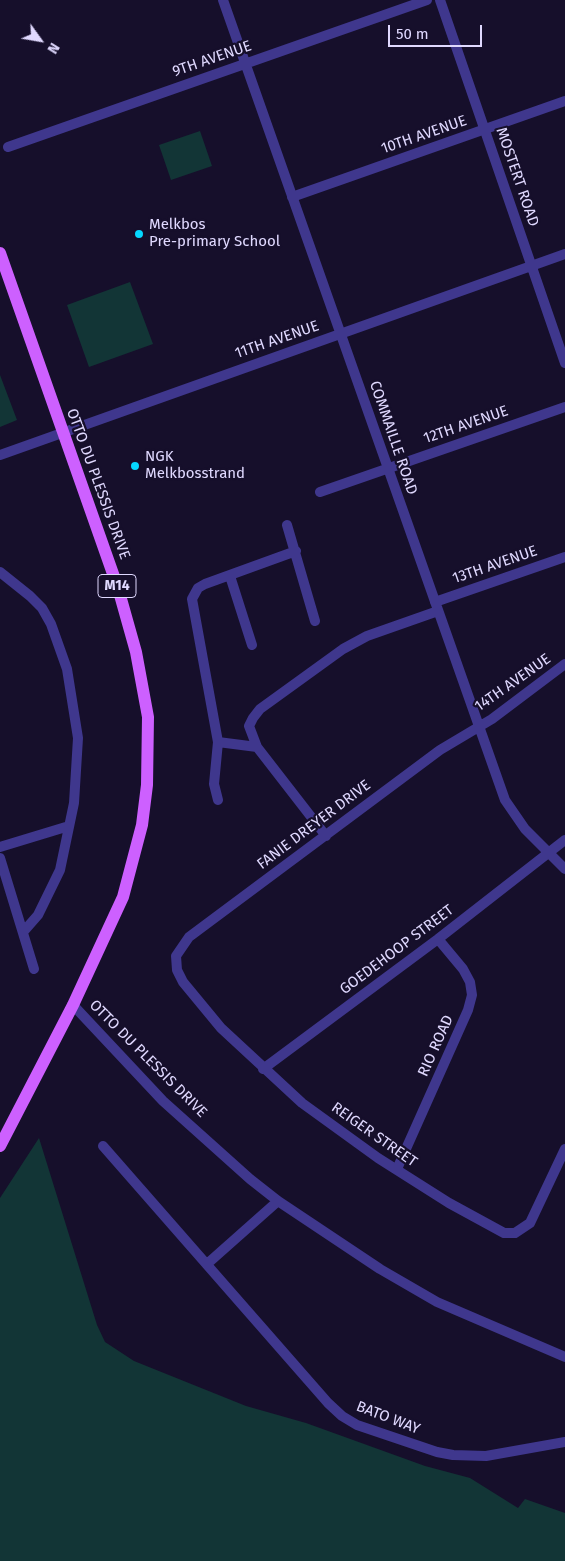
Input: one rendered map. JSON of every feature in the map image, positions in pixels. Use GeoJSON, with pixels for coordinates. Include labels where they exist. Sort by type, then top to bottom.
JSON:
{"type":"FeatureCollection","features":[{"type":"Feature","properties":{"kind":"main road","name":"OTTO DU PLESSIS DRIVE"},"geometry":{"type":"LineString","coordinates":[[0,253],[118,588],[136,652],[148,717],[147,785],[142,825],[133,862],[109,930],[72,1006]]}},
{"type":"Feature","properties":{"kind":"main road","name":"M14"},"geometry":{"type":"LineString","coordinates":[[0,1146],[72,1006]]}},
{"type":"Feature","properties":{"kind":"street","name":"COMMAILLE ROAD"},"geometry":{"type":"LineString","coordinates":[[223,0],[505,800],[525,829],[565,869]]}},
{"type":"Feature","properties":{"kind":"street","name":"9TH AVENUE"},"geometry":{"type":"LineString","coordinates":[[8,146],[427,0]]}},
{"type":"Feature","properties":{"kind":"street","name":"MOSTERT ROAD"},"geometry":{"type":"LineString","coordinates":[[440,0],[565,363]]}},
{"type":"Feature","properties":{"kind":"street","name":"10TH AVENUE"},"geometry":{"type":"LineString","coordinates":[[292,196],[565,101]]}},
{"type":"Feature","properties":{"kind":"street","name":"11TH AVENUE"},"geometry":{"type":"LineString","coordinates":[[0,455],[565,254]]}},
{"type":"Feature","properties":{"kind":"street","name":"12TH AVENUE"},"geometry":{"type":"LineString","coordinates":[[320,492],[565,407]]}},
{"type":"Feature","properties":{"kind":"street"},"geometry":{"type":"LineString","coordinates":[[288,525],[316,621]]}},
{"type":"Feature","properties":{"kind":"street"},"geometry":{"type":"LineString","coordinates":[[218,800],[214,784],[218,742],[192,599],[198,588],[296,552]]}},
{"type":"Feature","properties":{"kind":"street","name":"13TH AVENUE"},"geometry":{"type":"LineString","coordinates":[[257,747],[249,726],[260,709],[343,649],[367,636],[436,607],[565,556]]}},
{"type":"Feature","properties":{"kind":"street"},"geometry":{"type":"LineString","coordinates":[[0,572],[42,608],[59,641],[67,669],[78,738],[74,803],[60,870],[38,915],[24,931]]}},
{"type":"Feature","properties":{"kind":"street"},"geometry":{"type":"LineString","coordinates":[[230,576],[252,645]]}},
{"type":"Feature","properties":{"kind":"street","name":"14TH AVENUE"},"geometry":{"type":"LineString","coordinates":[[478,726],[492,719],[565,664]]}},
{"type":"Feature","properties":{"kind":"street","name":"FANIE DREYER DRIVE"},"geometry":{"type":"LineString","coordinates":[[176,956],[189,937],[440,750],[478,726]]}},
{"type":"Feature","properties":{"kind":"street"},"geometry":{"type":"LineString","coordinates":[[218,742],[257,747],[326,836]]}},
{"type":"Feature","properties":{"kind":"street"},"geometry":{"type":"LineString","coordinates":[[0,847],[70,826]]}},
{"type":"Feature","properties":{"kind":"street","name":"GOEDEHOOP STREET"},"geometry":{"type":"LineString","coordinates":[[263,1069],[438,939],[565,840]]}},
{"type":"Feature","properties":{"kind":"street"},"geometry":{"type":"LineString","coordinates":[[0,858],[24,931],[34,969]]}},
{"type":"Feature","properties":{"kind":"street","name":"RIO ROAD"},"geometry":{"type":"LineString","coordinates":[[397,1170],[468,1010],[472,994],[470,982],[463,969],[438,939]]}},
{"type":"Feature","properties":{"kind":"street","name":"REIGER STREET"},"geometry":{"type":"LineString","coordinates":[[176,956],[177,970],[183,982],[221,1028],[263,1069],[302,1103],[397,1170],[449,1203],[504,1233],[514,1233],[530,1223],[537,1212],[565,1149]]}},
{"type":"Feature","properties":{"kind":"street","name":"OTTO DU PLESSIS DRIVE"},"geometry":{"type":"LineString","coordinates":[[72,1006],[163,1101],[250,1179],[278,1200],[380,1269],[437,1302],[565,1357]]}},
{"type":"Feature","properties":{"kind":"street","name":"BATO WAY"},"geometry":{"type":"LineString","coordinates":[[103,1146],[328,1403],[357,1425],[437,1452],[453,1455],[486,1456],[565,1442]]}},
{"type":"Feature","properties":{"kind":"street"},"geometry":{"type":"LineString","coordinates":[[207,1264],[278,1200]]}},
{"type":"Feature","properties":{"kind":"green space"},"geometry":{"type":"Polygon","coordinates":[[[200,131],[212,166],[171,180],[159,145],[200,131]]]}},
{"type":"Feature","properties":{"kind":"green space"},"geometry":{"type":"Polygon","coordinates":[[[130,282],[153,344],[89,367],[67,305],[130,282]]]}},
{"type":"Feature","properties":{"kind":"green space"},"geometry":{"type":"Polygon","coordinates":[[[0,375],[17,420],[0,427],[0,375]]]}},
{"type":"Feature","properties":{"kind":"green space"},"geometry":{"type":"Polygon","coordinates":[[[39,1138],[97,1325],[105,1342],[134,1361],[246,1406],[306,1423],[425,1466],[470,1478],[518,1508],[525,1499],[565,1513],[565,1561],[0,1561],[0,1198],[39,1138]]]}},
{"type":"Feature","properties":{"kind":"place","name":"Melkbos Pre-primary School"},"geometry":{"type":"Point","coordinates":[139,234]}},
{"type":"Feature","properties":{"kind":"place","name":"NGK Melkbosstrand"},"geometry":{"type":"Point","coordinates":[135,466]}}]}
